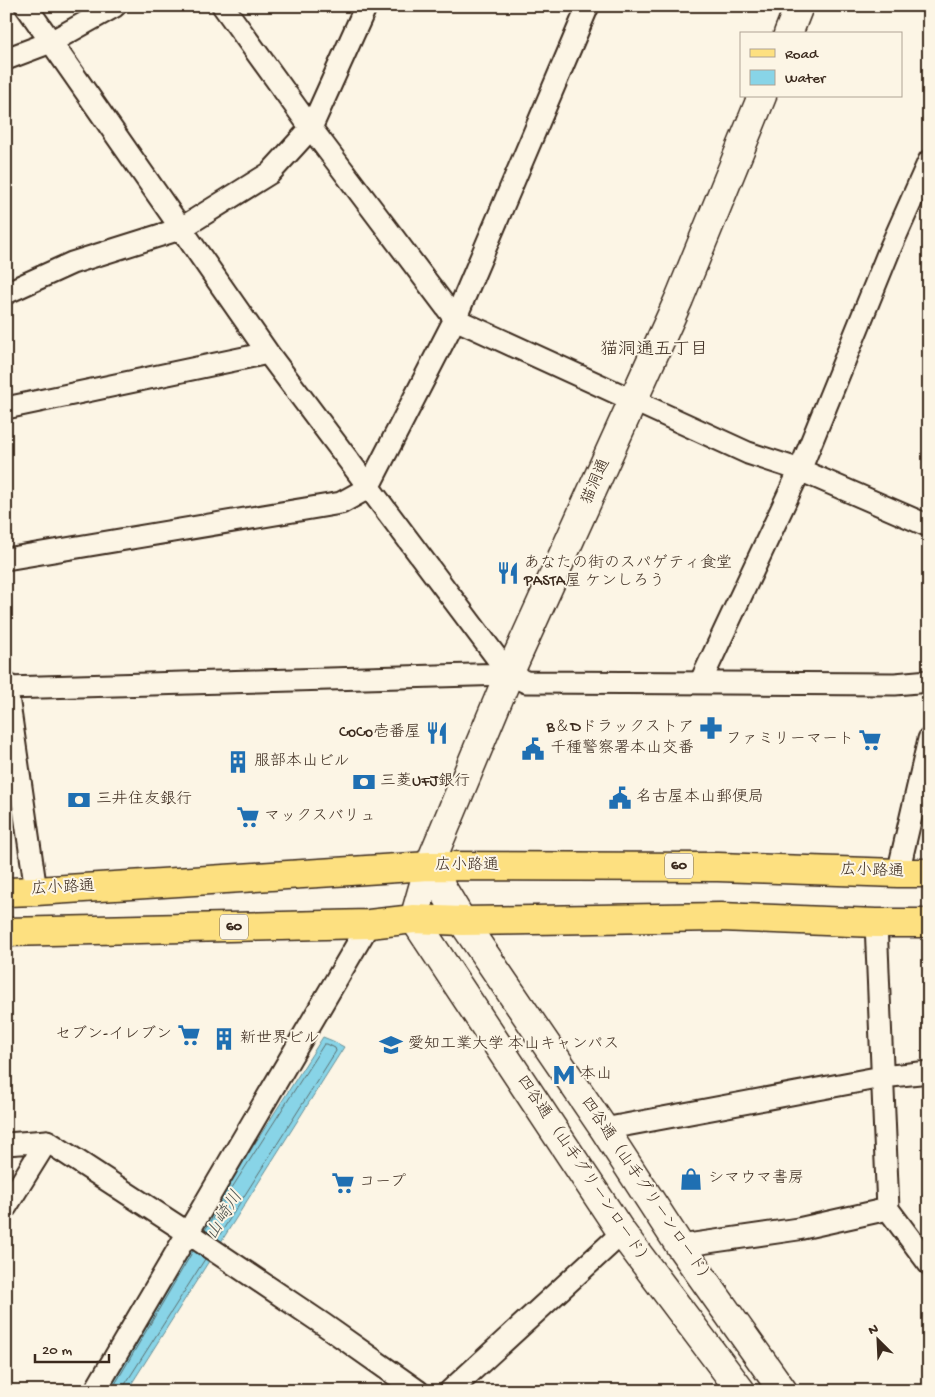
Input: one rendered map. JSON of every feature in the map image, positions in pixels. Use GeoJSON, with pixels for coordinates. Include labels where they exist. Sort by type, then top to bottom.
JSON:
{"type":"FeatureCollection","features":[{"type":"Feature","properties":{"kind":"main road","name":"広小路通"},"geometry":{"type":"LineString","coordinates":[[6,892],[429,866],[718,866],[929,873]]}},
{"type":"Feature","properties":{"kind":"main road","name":"60"},"geometry":{"type":"LineString","coordinates":[[6,932],[369,924],[414,919],[462,921],[721,917],[876,923],[929,923]]}},
{"type":"Feature","properties":{"kind":"street"},"geometry":{"type":"LineString","coordinates":[[26,6],[268,353],[509,674]]}},
{"type":"Feature","properties":{"kind":"street"},"geometry":{"type":"LineString","coordinates":[[6,59],[51,42],[115,6]]}},
{"type":"Feature","properties":{"kind":"street"},"geometry":{"type":"LineString","coordinates":[[223,6],[311,128],[455,319],[748,454],[800,470],[929,526]]}},
{"type":"Feature","properties":{"kind":"street"},"geometry":{"type":"LineString","coordinates":[[6,293],[72,263],[180,229],[270,173],[311,128],[366,6]]}},
{"type":"Feature","properties":{"kind":"street"},"geometry":{"type":"LineString","coordinates":[[6,559],[341,503],[368,488],[455,319],[588,6]]}},
{"type":"Feature","properties":{"kind":"street"},"geometry":{"type":"LineString","coordinates":[[789,32],[800,6]]}},
{"type":"Feature","properties":{"kind":"street","name":"猫洞通"},"geometry":{"type":"LineString","coordinates":[[429,866],[509,674],[679,299],[761,98]]}},
{"type":"Feature","properties":{"kind":"street"},"geometry":{"type":"LineString","coordinates":[[700,683],[800,470],[889,251],[929,161]]}},
{"type":"Feature","properties":{"kind":"street"},"geometry":{"type":"LineString","coordinates":[[6,408],[268,353]]}},
{"type":"Feature","properties":{"kind":"street"},"geometry":{"type":"LineString","coordinates":[[36,891],[7,686],[509,674],[526,682],[895,684],[929,681]]}},
{"type":"Feature","properties":{"kind":"street"},"geometry":{"type":"LineString","coordinates":[[898,873],[929,739]]}},
{"type":"Feature","properties":{"kind":"street"},"geometry":{"type":"LineString","coordinates":[[414,919],[429,866]]}},
{"type":"Feature","properties":{"kind":"street","name":"四谷通（山手グリーンロード）"},"geometry":{"type":"LineString","coordinates":[[429,866],[462,921],[604,1130],[680,1246],[783,1391]]}},
{"type":"Feature","properties":{"kind":"street","name":"四谷通 （山手グリーンロード）"},"geometry":{"type":"LineString","coordinates":[[414,919],[622,1233],[741,1391]]}},
{"type":"Feature","properties":{"kind":"street"},"geometry":{"type":"LineString","coordinates":[[876,923],[888,1209],[929,1264]]}},
{"type":"Feature","properties":{"kind":"street"},"geometry":{"type":"LineString","coordinates":[[95,1391],[189,1234],[369,924]]}},
{"type":"Feature","properties":{"kind":"street"},"geometry":{"type":"LineString","coordinates":[[604,1130],[882,1077],[929,1072]]}},
{"type":"Feature","properties":{"kind":"street"},"geometry":{"type":"LineString","coordinates":[[6,1206],[47,1141]]}},
{"type":"Feature","properties":{"kind":"street"},"geometry":{"type":"LineString","coordinates":[[6,1144],[47,1141],[324,1324],[418,1391]]}},
{"type":"Feature","properties":{"kind":"street"},"geometry":{"type":"LineString","coordinates":[[680,1246],[798,1229],[888,1209]]}},
{"type":"Feature","properties":{"kind":"street"},"geometry":{"type":"LineString","coordinates":[[450,1391],[622,1233]]}},
{"type":"Feature","properties":{"kind":"water","name":"山崎川"},"geometry":{"type":"Polygon","coordinates":[[[323,1037],[344,1047],[127,1391],[106,1391],[199,1231],[323,1037]]]}},
{"type":"Feature","properties":{"kind":"place","name":"あなたの街のスパゲティ食堂 PASTA屋 ケンしろう"},"geometry":{"type":"Point","coordinates":[508,573]}},
{"type":"Feature","properties":{"kind":"place","name":"B＆Dドラックストア"},"geometry":{"type":"Point","coordinates":[711,728]}},
{"type":"Feature","properties":{"kind":"place","name":"CoCo壱番屋"},"geometry":{"type":"Point","coordinates":[437,733]}},
{"type":"Feature","properties":{"kind":"place","name":"ファミリーマート"},"geometry":{"type":"Point","coordinates":[870,740]}},
{"type":"Feature","properties":{"kind":"place","name":"千種警察署本山交番"},"geometry":{"type":"Point","coordinates":[533,749]}},
{"type":"Feature","properties":{"kind":"place","name":"服部本山ビル"},"geometry":{"type":"Point","coordinates":[238,762]}},
{"type":"Feature","properties":{"kind":"place","name":"三菱UFJ銀行"},"geometry":{"type":"Point","coordinates":[364,782]}},
{"type":"Feature","properties":{"kind":"place","name":"名古屋本山郵便局"},"geometry":{"type":"Point","coordinates":[620,798]}},
{"type":"Feature","properties":{"kind":"place","name":"三井住友銀行"},"geometry":{"type":"Point","coordinates":[79,800]}},
{"type":"Feature","properties":{"kind":"place","name":"マックスバリュ"},"geometry":{"type":"Point","coordinates":[248,817]}},
{"type":"Feature","properties":{"kind":"place","name":"セブン-イレブン"},"geometry":{"type":"Point","coordinates":[189,1035]}},
{"type":"Feature","properties":{"kind":"place","name":"新世界ビル"},"geometry":{"type":"Point","coordinates":[224,1039]}},
{"type":"Feature","properties":{"kind":"place","name":"愛知工業大学 本山キャンパス"},"geometry":{"type":"Point","coordinates":[391,1045]}},
{"type":"Feature","properties":{"kind":"place","name":"本山"},"geometry":{"type":"Point","coordinates":[564,1075]}},
{"type":"Feature","properties":{"kind":"place","name":"シマウマ書房"},"geometry":{"type":"Point","coordinates":[691,1179]}},
{"type":"Feature","properties":{"kind":"place","name":"コープ"},"geometry":{"type":"Point","coordinates":[343,1183]}},
{"type":"Feature","properties":{"kind":"district","name":"猫洞通五丁目"},"geometry":{"type":"Point","coordinates":[654,350]}}]}
